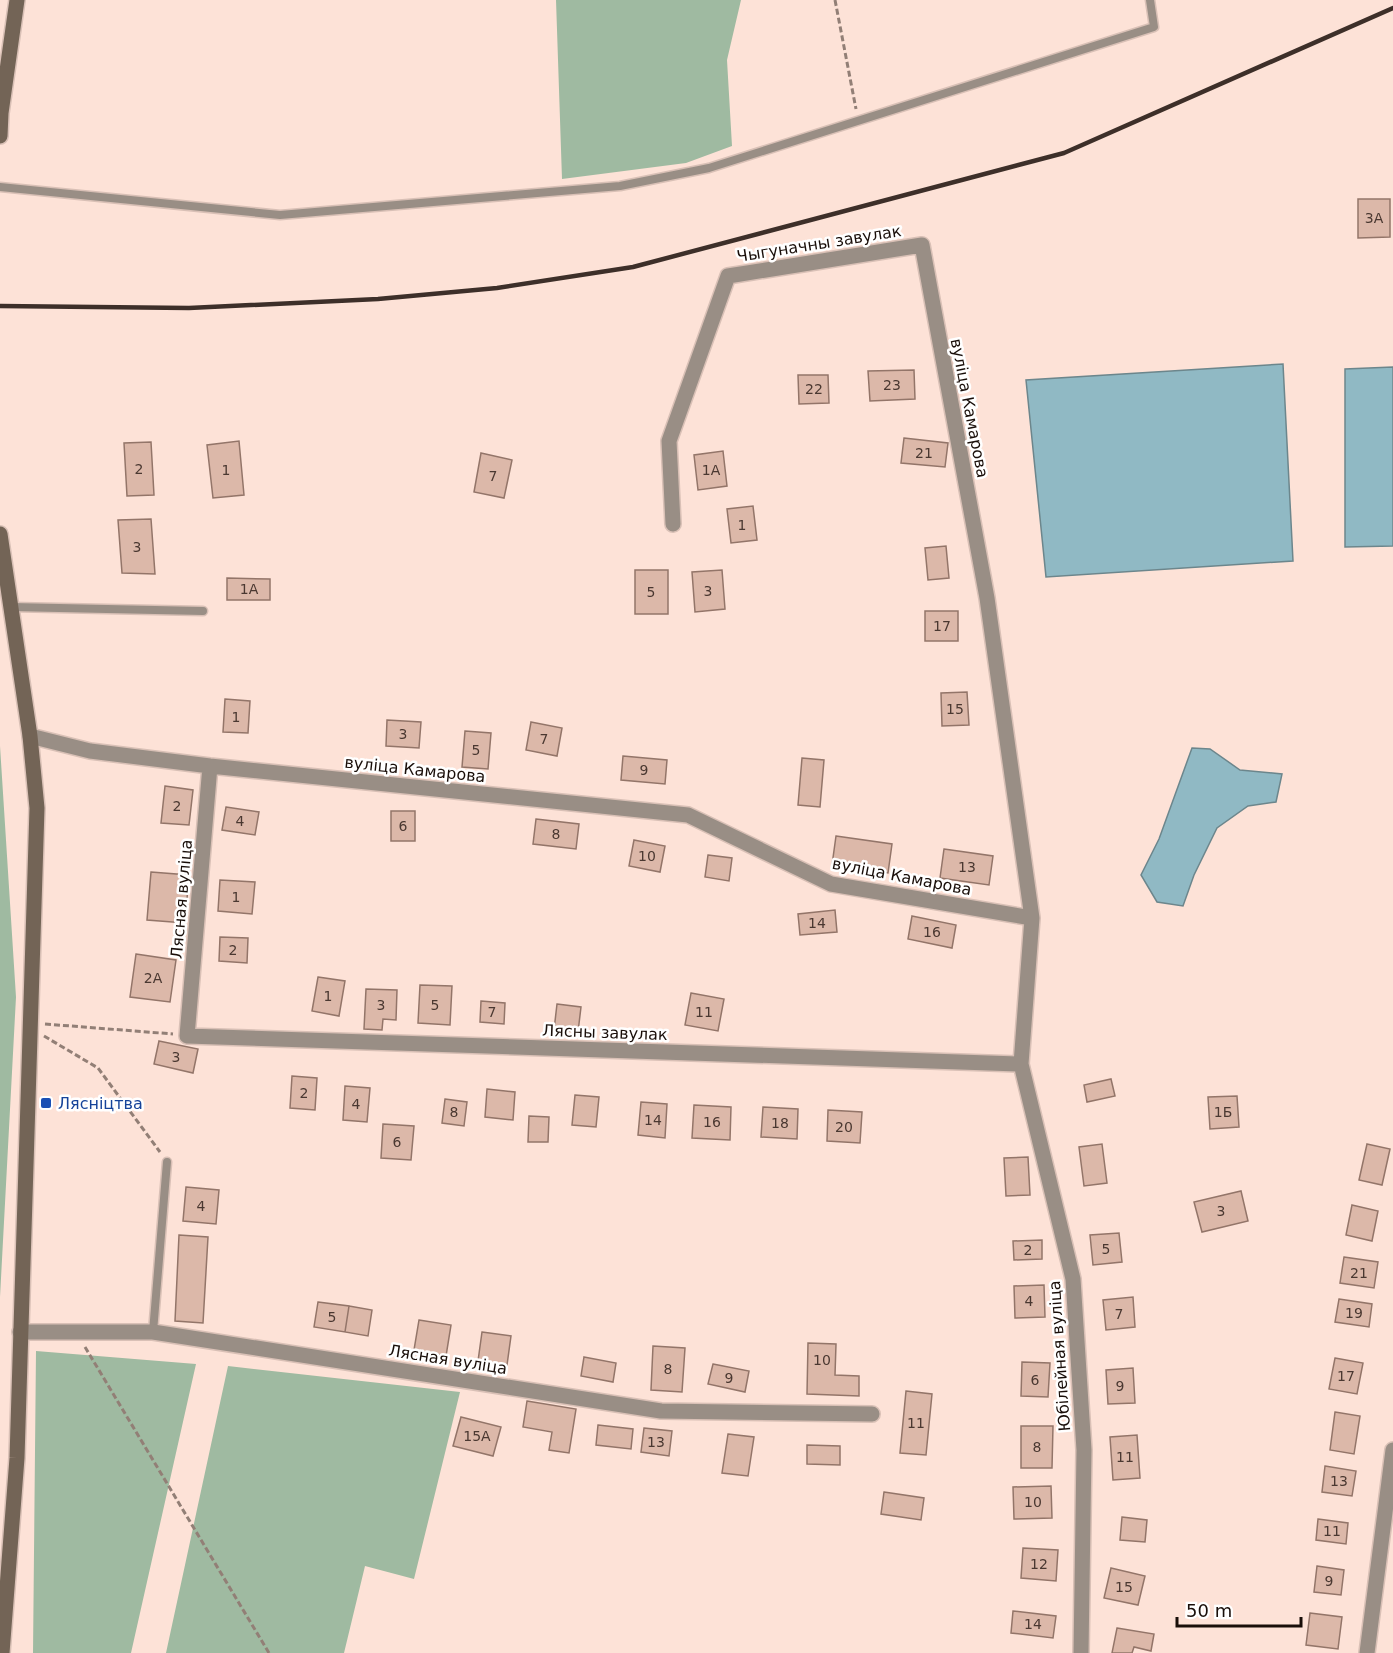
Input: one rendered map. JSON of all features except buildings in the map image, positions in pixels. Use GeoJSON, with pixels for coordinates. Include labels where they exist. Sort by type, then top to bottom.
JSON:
{"type":"FeatureCollection","features":[{"type":"Feature","properties":{"kind":"main road"},"geometry":{"type":"LineString","coordinates":[[0,136],[1,113],[17,0]]}},
{"type":"Feature","properties":{"kind":"main road"},"geometry":{"type":"LineString","coordinates":[[0,534],[30,736],[37,807],[17,1458],[2,1653]]}},
{"type":"Feature","properties":{"kind":"street","name":"Чыгуначны завулак"},"geometry":{"type":"LineString","coordinates":[[674,524],[669,441],[728,276],[922,244]]}},
{"type":"Feature","properties":{"kind":"street","name":"вуліца Камарова"},"geometry":{"type":"LineString","coordinates":[[30,736],[90,751],[210,766],[688,815],[831,884],[1032,918],[987,598],[922,244]]}},
{"type":"Feature","properties":{"kind":"street","name":"Лясная вуліца"},"geometry":{"type":"LineString","coordinates":[[187,1036],[210,766]]}},
{"type":"Feature","properties":{"kind":"street","name":"Юбілейная вуліца"},"geometry":{"type":"LineString","coordinates":[[1032,918],[1021,1064],[1073,1279],[1084,1450],[1081,1653]]}},
{"type":"Feature","properties":{"kind":"street","name":"Лясны завулак"},"geometry":{"type":"LineString","coordinates":[[187,1036],[1021,1064]]}},
{"type":"Feature","properties":{"kind":"street","name":"Лясная вуліца"},"geometry":{"type":"LineString","coordinates":[[20,1332],[153,1332],[661,1411],[872,1414]]}},
{"type":"Feature","properties":{"kind":"street"},"geometry":{"type":"LineString","coordinates":[[1367,1653],[1393,1450]]}},
{"type":"Feature","properties":{"kind":"lane"},"geometry":{"type":"LineString","coordinates":[[0,187],[280,215],[620,186],[709,168],[1154,27],[1150,0]]}},
{"type":"Feature","properties":{"kind":"lane"},"geometry":{"type":"LineString","coordinates":[[11,607],[202,611]]}},
{"type":"Feature","properties":{"kind":"lane"},"geometry":{"type":"LineString","coordinates":[[153,1332],[167,1161]]}},
{"type":"Feature","properties":{"kind":"path"},"geometry":{"type":"LineString","coordinates":[[835,0],[858,120]]}},
{"type":"Feature","properties":{"kind":"path"},"geometry":{"type":"LineString","coordinates":[[167,1161],[98,1068],[44,1036],[45,1024],[187,1036]]}},
{"type":"Feature","properties":{"kind":"path"},"geometry":{"type":"LineString","coordinates":[[76,1333],[269,1653]]}},
{"type":"Feature","properties":{"kind":"green space"},"geometry":{"type":"Polygon","coordinates":[[[556,0],[741,0],[727,60],[732,146],[686,163],[562,179],[556,0]]]}},
{"type":"Feature","properties":{"kind":"green space"},"geometry":{"type":"Polygon","coordinates":[[[0,746],[16,997],[0,1297],[0,746]]]}},
{"type":"Feature","properties":{"kind":"green space"},"geometry":{"type":"Polygon","coordinates":[[[36,1351],[196,1364],[131,1653],[33,1653],[36,1351]]]}},
{"type":"Feature","properties":{"kind":"green space"},"geometry":{"type":"Polygon","coordinates":[[[228,1366],[460,1392],[414,1579],[365,1566],[344,1653],[166,1653],[228,1366]]]}},
{"type":"Feature","properties":{"kind":"water"},"geometry":{"type":"Polygon","coordinates":[[[1283,364],[1293,561],[1046,577],[1026,380],[1283,364]]]}},
{"type":"Feature","properties":{"kind":"water"},"geometry":{"type":"Polygon","coordinates":[[[1393,367],[1393,546],[1345,547],[1345,369],[1393,367]]]}},
{"type":"Feature","properties":{"kind":"water"},"geometry":{"type":"Polygon","coordinates":[[[1192,748],[1210,749],[1240,770],[1282,774],[1276,802],[1248,806],[1217,828],[1194,875],[1183,906],[1157,902],[1141,875],[1159,839],[1192,748]]]}},
{"type":"Feature","properties":{"kind":"railway"},"geometry":{"type":"LineString","coordinates":[[0,306],[189,308],[378,299],[497,288],[633,267],[1064,153],[1393,8]]}},
{"type":"Feature","properties":{"kind":"place","name":"Лясніцтва"},"geometry":{"type":"Point","coordinates":[46,1103]}}]}
